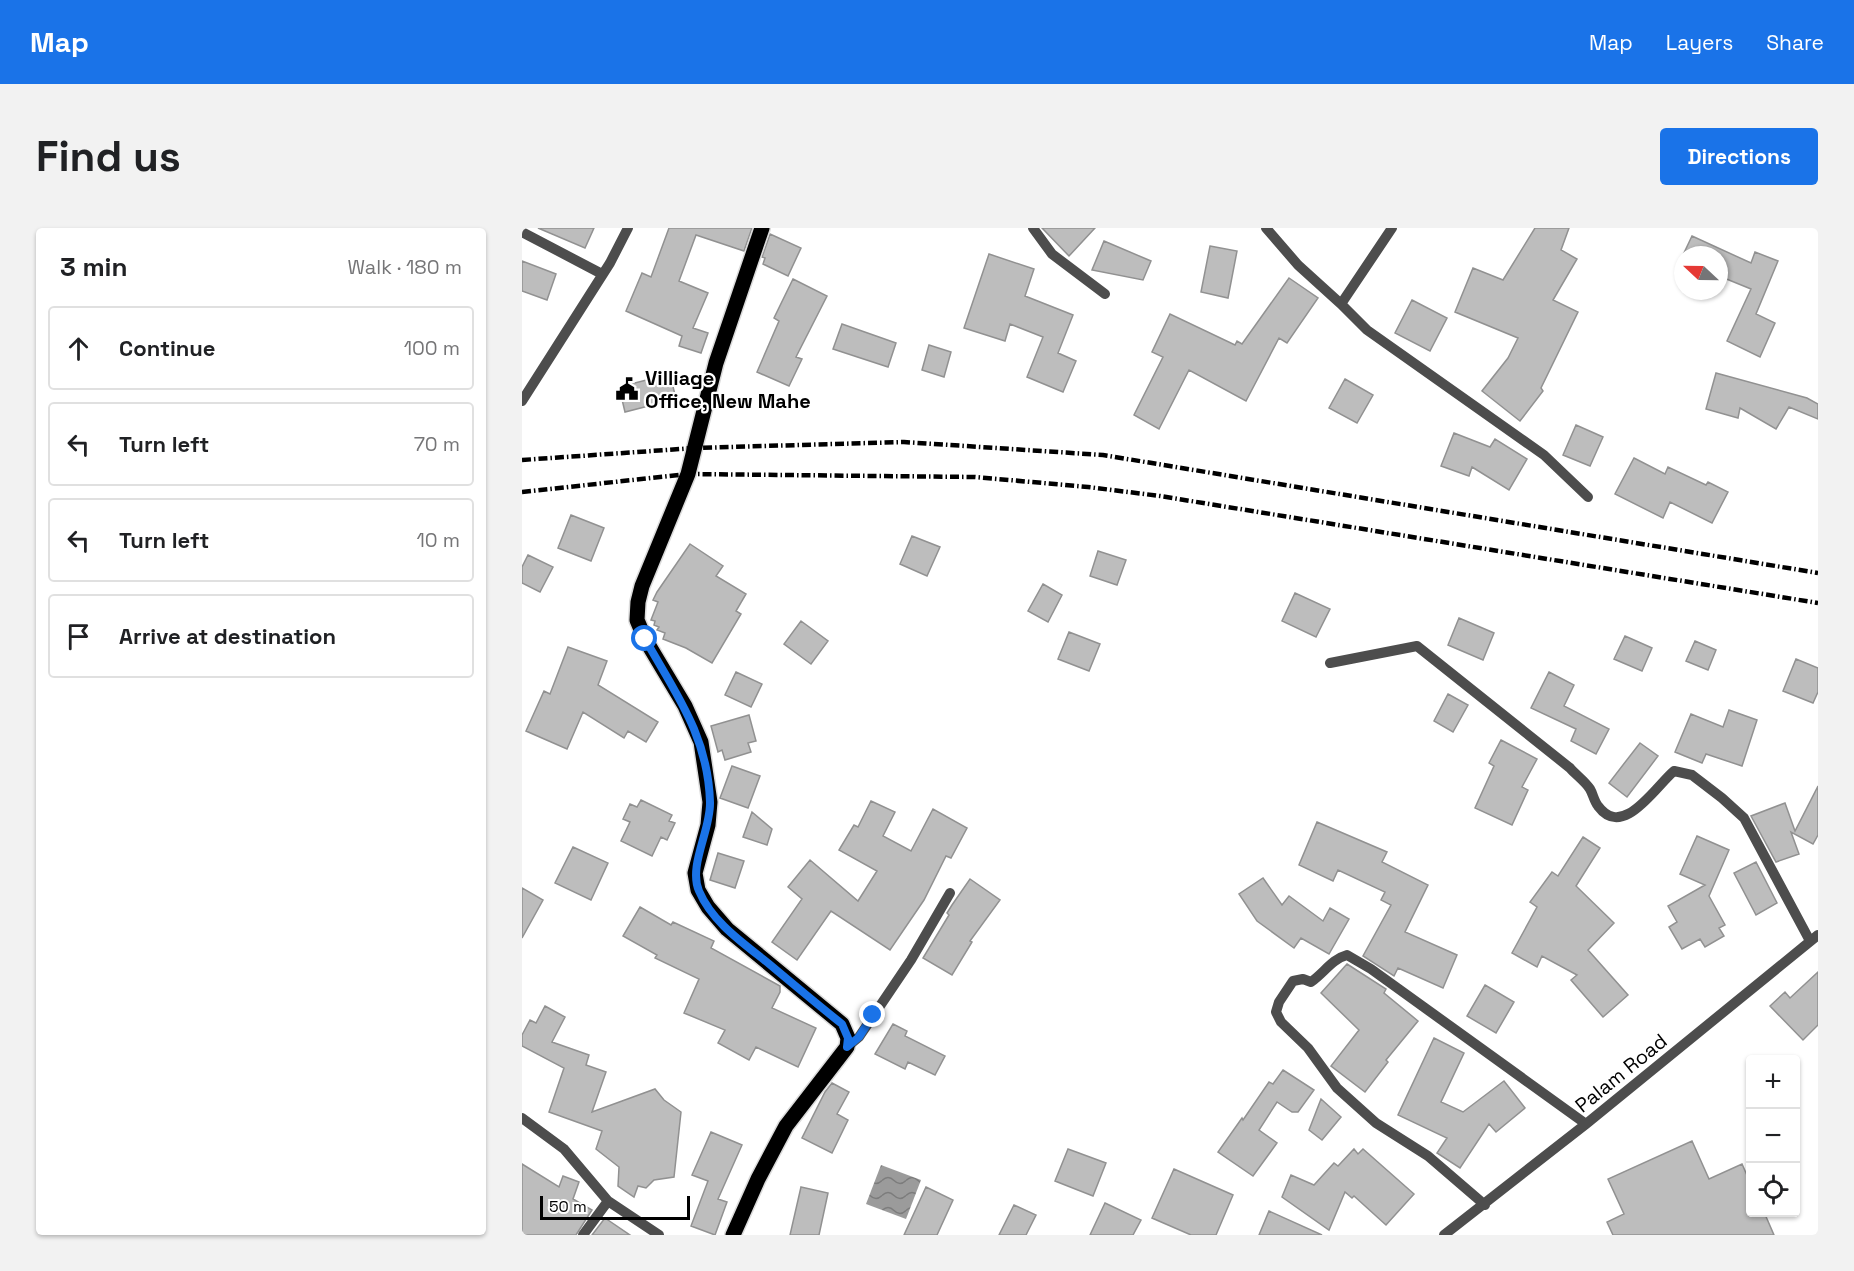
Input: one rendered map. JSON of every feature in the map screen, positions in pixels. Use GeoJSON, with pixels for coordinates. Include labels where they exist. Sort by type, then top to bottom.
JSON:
{"type":"FeatureCollection","features":[{"type":"Feature","properties":{"kind":"main road"},"geometry":{"type":"LineString","coordinates":[[733,1235],[758,1179],[786,1126],[847,1047],[848,1038],[842,1024],[727,929],[708,907],[698,890],[695,873],[708,825],[710,802],[701,742],[685,706],[645,639],[638,620],[638,602],[642,586],[688,474],[716,363],[762,228]]}},
{"type":"Feature","properties":{"kind":"street"},"geometry":{"type":"LineString","coordinates":[[522,401],[602,274],[628,228]]}},
{"type":"Feature","properties":{"kind":"street"},"geometry":{"type":"LineString","coordinates":[[1033,228],[1052,254],[1105,294]]}},
{"type":"Feature","properties":{"kind":"street"},"geometry":{"type":"LineString","coordinates":[[1266,228],[1298,264],[1367,330],[1544,455],[1588,497]]}},
{"type":"Feature","properties":{"kind":"street"},"geometry":{"type":"LineString","coordinates":[[1341,304],[1392,228]]}},
{"type":"Feature","properties":{"kind":"street"},"geometry":{"type":"LineString","coordinates":[[522,232],[602,274]]}},
{"type":"Feature","properties":{"kind":"street"},"geometry":{"type":"LineString","coordinates":[[1330,663],[1417,646],[1570,768],[1589,787],[1598,806],[1607,814],[1617,818],[1630,815],[1674,771],[1692,775],[1744,818],[1814,938]]}},
{"type":"Feature","properties":{"kind":"street"},"geometry":{"type":"LineString","coordinates":[[847,1047],[859,1037],[911,960],[950,893]]}},
{"type":"Feature","properties":{"kind":"street","name":"Palam Road"},"geometry":{"type":"LineString","coordinates":[[1444,1235],[1586,1124],[1814,938]]}},
{"type":"Feature","properties":{"kind":"street"},"geometry":{"type":"LineString","coordinates":[[1485,1204],[1428,1156],[1376,1123],[1337,1088],[1308,1048],[1281,1022],[1276,1012],[1279,1002],[1293,981],[1303,979],[1311,982],[1324,973],[1336,958],[1347,955],[1371,969],[1586,1124]]}},
{"type":"Feature","properties":{"kind":"street"},"geometry":{"type":"LineString","coordinates":[[522,1118],[564,1149],[608,1201],[659,1235]]}},
{"type":"Feature","properties":{"kind":"street"},"geometry":{"type":"LineString","coordinates":[[583,1235],[608,1201]]}},
{"type":"Feature","properties":{"kind":"water"},"geometry":{"type":"Polygon","coordinates":[[[881,1165],[921,1180],[906,1219],[866,1204],[881,1165]]]}},
{"type":"Feature","properties":{"kind":"building"},"geometry":{"type":"Polygon","coordinates":[[[538,228],[594,228],[585,248],[538,228]]]}},
{"type":"Feature","properties":{"kind":"building"},"geometry":{"type":"Polygon","coordinates":[[[669,228],[752,228],[744,251],[696,235],[679,281],[708,293],[693,328],[708,333],[701,353],[679,346],[682,336],[626,311],[642,273],[651,277],[669,228]]]}},
{"type":"Feature","properties":{"kind":"building"},"geometry":{"type":"Polygon","coordinates":[[[1042,228],[1095,228],[1069,256],[1042,228]]]}},
{"type":"Feature","properties":{"kind":"building"},"geometry":{"type":"Polygon","coordinates":[[[1535,228],[1569,228],[1561,250],[1577,259],[1553,300],[1578,312],[1541,388],[1543,391],[1520,421],[1482,391],[1508,358],[1518,338],[1455,312],[1473,268],[1503,280],[1535,228]]]}},
{"type":"Feature","properties":{"kind":"building"},"geometry":{"type":"Polygon","coordinates":[[[770,234],[801,248],[788,276],[763,264],[765,258],[762,257],[770,234]]]}},
{"type":"Feature","properties":{"kind":"building"},"geometry":{"type":"Polygon","coordinates":[[[1692,236],[1714,246],[1687,246],[1692,236]]]}},
{"type":"Feature","properties":{"kind":"building"},"geometry":{"type":"Polygon","coordinates":[[[1104,241],[1151,261],[1143,280],[1092,270],[1104,241]]]}},
{"type":"Feature","properties":{"kind":"building"},"geometry":{"type":"Polygon","coordinates":[[[1210,246],[1237,251],[1228,298],[1201,292],[1210,246]]]}},
{"type":"Feature","properties":{"kind":"building"},"geometry":{"type":"Polygon","coordinates":[[[1728,252],[1751,263],[1755,252],[1778,261],[1756,314],[1775,323],[1760,357],[1727,341],[1751,289],[1728,280],[1728,252]]]}},
{"type":"Feature","properties":{"kind":"building"},"geometry":{"type":"Polygon","coordinates":[[[989,254],[1034,269],[1025,296],[1073,315],[1058,353],[1076,361],[1063,392],[1027,377],[1043,337],[1010,324],[1005,341],[964,328],[989,254]]]}},
{"type":"Feature","properties":{"kind":"building"},"geometry":{"type":"Polygon","coordinates":[[[522,261],[556,274],[547,300],[522,291],[522,261]]]}},
{"type":"Feature","properties":{"kind":"building"},"geometry":{"type":"Polygon","coordinates":[[[1289,278],[1318,298],[1287,343],[1279,338],[1246,401],[1189,370],[1159,429],[1134,415],[1163,357],[1152,352],[1170,314],[1235,345],[1237,341],[1242,344],[1289,278]]]}},
{"type":"Feature","properties":{"kind":"building"},"geometry":{"type":"Polygon","coordinates":[[[793,279],[827,296],[796,357],[802,359],[789,386],[757,372],[779,321],[774,318],[793,279]]]}},
{"type":"Feature","properties":{"kind":"building"},"geometry":{"type":"Polygon","coordinates":[[[1412,300],[1447,318],[1430,351],[1395,333],[1412,300]]]}},
{"type":"Feature","properties":{"kind":"building"},"geometry":{"type":"Polygon","coordinates":[[[842,324],[896,343],[888,367],[833,349],[842,324]]]}},
{"type":"Feature","properties":{"kind":"building"},"geometry":{"type":"Polygon","coordinates":[[[929,345],[951,352],[944,377],[922,370],[929,345]]]}},
{"type":"Feature","properties":{"kind":"building"},"geometry":{"type":"Polygon","coordinates":[[[1716,373],[1807,398],[1818,404],[1818,419],[1789,407],[1776,429],[1740,408],[1738,418],[1706,409],[1716,373]]]}},
{"type":"Feature","properties":{"kind":"building"},"geometry":{"type":"Polygon","coordinates":[[[670,374],[676,399],[625,412],[619,387],[670,374]]]}},
{"type":"Feature","properties":{"kind":"building"},"geometry":{"type":"Polygon","coordinates":[[[1345,379],[1373,395],[1357,423],[1329,408],[1345,379]]]}},
{"type":"Feature","properties":{"kind":"building"},"geometry":{"type":"Polygon","coordinates":[[[1576,425],[1603,437],[1590,466],[1563,455],[1576,425]]]}},
{"type":"Feature","properties":{"kind":"building"},"geometry":{"type":"Polygon","coordinates":[[[1454,433],[1490,447],[1495,439],[1527,459],[1509,490],[1472,467],[1469,476],[1441,466],[1454,433]]]}},
{"type":"Feature","properties":{"kind":"building"},"geometry":{"type":"Polygon","coordinates":[[[1634,458],[1665,474],[1668,467],[1706,485],[1708,482],[1728,492],[1712,523],[1670,502],[1663,518],[1615,494],[1634,458]]]}},
{"type":"Feature","properties":{"kind":"building"},"geometry":{"type":"Polygon","coordinates":[[[571,515],[604,528],[591,561],[558,548],[571,515]]]}},
{"type":"Feature","properties":{"kind":"building"},"geometry":{"type":"Polygon","coordinates":[[[912,536],[940,547],[927,576],[900,564],[912,536]]]}},
{"type":"Feature","properties":{"kind":"building"},"geometry":{"type":"Polygon","coordinates":[[[690,544],[723,566],[716,576],[746,594],[736,611],[741,614],[712,663],[686,648],[663,639],[665,633],[657,630],[659,627],[654,625],[655,621],[651,620],[658,602],[653,600],[657,592],[690,544]]]}},
{"type":"Feature","properties":{"kind":"building"},"geometry":{"type":"Polygon","coordinates":[[[1098,551],[1126,560],[1117,585],[1090,576],[1098,551]]]}},
{"type":"Feature","properties":{"kind":"building"},"geometry":{"type":"Polygon","coordinates":[[[528,555],[553,567],[540,592],[522,583],[522,567],[528,555]]]}},
{"type":"Feature","properties":{"kind":"building"},"geometry":{"type":"Polygon","coordinates":[[[1043,584],[1062,595],[1048,622],[1028,611],[1043,584]]]}},
{"type":"Feature","properties":{"kind":"building"},"geometry":{"type":"Polygon","coordinates":[[[1295,593],[1330,609],[1316,637],[1282,621],[1295,593]]]}},
{"type":"Feature","properties":{"kind":"building"},"geometry":{"type":"Polygon","coordinates":[[[1459,618],[1494,633],[1483,660],[1448,645],[1459,618]]]}},
{"type":"Feature","properties":{"kind":"building"},"geometry":{"type":"Polygon","coordinates":[[[801,621],[828,641],[811,664],[784,644],[801,621]]]}},
{"type":"Feature","properties":{"kind":"building"},"geometry":{"type":"Polygon","coordinates":[[[1069,632],[1100,644],[1089,671],[1058,659],[1069,632]]]}},
{"type":"Feature","properties":{"kind":"building"},"geometry":{"type":"Polygon","coordinates":[[[1625,636],[1652,648],[1642,671],[1614,659],[1625,636]]]}},
{"type":"Feature","properties":{"kind":"building"},"geometry":{"type":"Polygon","coordinates":[[[1695,641],[1716,650],[1708,670],[1686,661],[1695,641]]]}},
{"type":"Feature","properties":{"kind":"building"},"geometry":{"type":"Polygon","coordinates":[[[568,647],[607,661],[598,685],[658,722],[646,742],[628,731],[624,738],[583,712],[567,749],[526,731],[544,691],[550,694],[568,647]]]}},
{"type":"Feature","properties":{"kind":"building"},"geometry":{"type":"Polygon","coordinates":[[[1796,659],[1818,668],[1818,692],[1813,703],[1783,691],[1796,659]]]}},
{"type":"Feature","properties":{"kind":"building"},"geometry":{"type":"Polygon","coordinates":[[[736,672],[762,684],[751,707],[725,695],[736,672]]]}},
{"type":"Feature","properties":{"kind":"building"},"geometry":{"type":"Polygon","coordinates":[[[1549,672],[1574,685],[1564,706],[1609,729],[1596,754],[1571,741],[1576,729],[1531,708],[1549,672]]]}},
{"type":"Feature","properties":{"kind":"building"},"geometry":{"type":"Polygon","coordinates":[[[1448,694],[1468,705],[1453,732],[1434,721],[1448,694]]]}},
{"type":"Feature","properties":{"kind":"building"},"geometry":{"type":"Polygon","coordinates":[[[1729,710],[1757,720],[1742,766],[1706,754],[1702,763],[1675,752],[1691,714],[1723,727],[1729,710]]]}},
{"type":"Feature","properties":{"kind":"building"},"geometry":{"type":"Polygon","coordinates":[[[749,715],[756,741],[748,743],[751,752],[725,760],[722,750],[718,752],[711,726],[749,715]]]}},
{"type":"Feature","properties":{"kind":"building"},"geometry":{"type":"Polygon","coordinates":[[[1501,740],[1537,759],[1522,787],[1528,790],[1512,825],[1475,808],[1494,766],[1489,763],[1501,740]]]}},
{"type":"Feature","properties":{"kind":"building"},"geometry":{"type":"Polygon","coordinates":[[[1640,743],[1658,756],[1627,797],[1609,783],[1640,743]]]}},
{"type":"Feature","properties":{"kind":"building"},"geometry":{"type":"Polygon","coordinates":[[[732,766],[760,776],[748,808],[720,798],[732,766]]]}},
{"type":"Feature","properties":{"kind":"building"},"geometry":{"type":"Polygon","coordinates":[[[1818,786],[1818,835],[1813,844],[1791,832],[1799,854],[1776,862],[1751,816],[1785,803],[1795,831],[1818,786]]]}},
{"type":"Feature","properties":{"kind":"building"},"geometry":{"type":"Polygon","coordinates":[[[641,800],[672,815],[669,821],[675,823],[667,840],[661,837],[652,856],[621,841],[630,822],[623,819],[630,804],[637,807],[641,800]]]}},
{"type":"Feature","properties":{"kind":"building"},"geometry":{"type":"Polygon","coordinates":[[[871,801],[895,812],[883,836],[911,851],[933,809],[967,828],[951,858],[946,856],[924,900],[890,950],[831,911],[797,960],[772,942],[802,899],[788,887],[810,860],[858,901],[877,871],[839,850],[854,825],[858,827],[871,801]]]}},
{"type":"Feature","properties":{"kind":"building"},"geometry":{"type":"Polygon","coordinates":[[[752,812],[772,829],[767,845],[743,837],[752,812]]]}},
{"type":"Feature","properties":{"kind":"building"},"geometry":{"type":"Polygon","coordinates":[[[1317,822],[1387,852],[1382,862],[1428,885],[1405,932],[1457,955],[1443,988],[1398,968],[1394,976],[1363,956],[1391,905],[1381,900],[1385,892],[1338,870],[1333,881],[1299,865],[1317,822]]]}},
{"type":"Feature","properties":{"kind":"building"},"geometry":{"type":"Polygon","coordinates":[[[1697,836],[1729,850],[1709,896],[1725,925],[1719,928],[1724,936],[1705,947],[1700,939],[1682,949],[1669,927],[1677,922],[1668,906],[1705,885],[1680,874],[1697,836]]]}},
{"type":"Feature","properties":{"kind":"building"},"geometry":{"type":"Polygon","coordinates":[[[1583,837],[1600,848],[1576,886],[1614,923],[1588,950],[1628,995],[1603,1017],[1571,980],[1577,975],[1542,956],[1537,967],[1512,953],[1537,907],[1530,902],[1552,872],[1558,876],[1583,837]]]}},
{"type":"Feature","properties":{"kind":"building"},"geometry":{"type":"Polygon","coordinates":[[[573,847],[608,863],[591,900],[555,883],[573,847]]]}},
{"type":"Feature","properties":{"kind":"building"},"geometry":{"type":"Polygon","coordinates":[[[718,853],[744,861],[735,888],[710,880],[718,853]]]}},
{"type":"Feature","properties":{"kind":"building"},"geometry":{"type":"Polygon","coordinates":[[[1756,862],[1777,903],[1756,915],[1734,873],[1756,862]]]}},
{"type":"Feature","properties":{"kind":"building"},"geometry":{"type":"Polygon","coordinates":[[[1263,878],[1282,905],[1289,896],[1323,921],[1330,908],[1349,919],[1329,954],[1301,938],[1294,948],[1257,921],[1239,894],[1263,878]]]}},
{"type":"Feature","properties":{"kind":"building"},"geometry":{"type":"Polygon","coordinates":[[[970,879],[1000,900],[970,941],[972,942],[952,975],[923,958],[949,915],[947,913],[970,879]]]}},
{"type":"Feature","properties":{"kind":"building"},"geometry":{"type":"Polygon","coordinates":[[[522,888],[543,900],[522,938],[522,888]]]}},
{"type":"Feature","properties":{"kind":"building"},"geometry":{"type":"Polygon","coordinates":[[[640,907],[671,925],[673,922],[714,941],[711,948],[780,986],[780,992],[772,1008],[816,1028],[798,1067],[756,1047],[749,1060],[718,1043],[725,1030],[684,1013],[699,979],[655,958],[657,955],[623,936],[640,907]]]}},
{"type":"Feature","properties":{"kind":"building"},"geometry":{"type":"Polygon","coordinates":[[[1347,964],[1386,989],[1384,993],[1418,1021],[1386,1060],[1388,1062],[1365,1092],[1331,1066],[1359,1030],[1321,993],[1347,964]]]}},
{"type":"Feature","properties":{"kind":"building"},"geometry":{"type":"Polygon","coordinates":[[[1818,972],[1818,1025],[1803,1040],[1770,1006],[1785,992],[1790,998],[1818,972]]]}},
{"type":"Feature","properties":{"kind":"building"},"geometry":{"type":"Polygon","coordinates":[[[1485,985],[1514,1002],[1496,1033],[1467,1016],[1485,985]]]}},
{"type":"Feature","properties":{"kind":"building"},"geometry":{"type":"Polygon","coordinates":[[[545,1006],[565,1017],[552,1042],[589,1055],[586,1065],[606,1072],[592,1112],[655,1089],[664,1100],[681,1112],[674,1177],[654,1180],[646,1188],[638,1186],[634,1197],[618,1186],[619,1167],[596,1149],[602,1131],[549,1112],[564,1068],[522,1046],[522,1035],[530,1020],[536,1023],[545,1006]]]}},
{"type":"Feature","properties":{"kind":"building"},"geometry":{"type":"Polygon","coordinates":[[[893,1024],[907,1031],[905,1036],[945,1056],[935,1075],[908,1062],[905,1069],[875,1054],[893,1024]]]}},
{"type":"Feature","properties":{"kind":"building"},"geometry":{"type":"Polygon","coordinates":[[[1434,1038],[1464,1053],[1441,1102],[1463,1112],[1504,1081],[1525,1108],[1496,1132],[1489,1124],[1460,1168],[1437,1153],[1447,1138],[1398,1115],[1434,1038]]]}},
{"type":"Feature","properties":{"kind":"building"},"geometry":{"type":"Polygon","coordinates":[[[1283,1070],[1314,1090],[1298,1112],[1292,1112],[1277,1102],[1259,1130],[1277,1143],[1253,1176],[1218,1152],[1269,1082],[1273,1084],[1283,1070]]]}},
{"type":"Feature","properties":{"kind":"building"},"geometry":{"type":"Polygon","coordinates":[[[832,1083],[849,1092],[837,1114],[848,1120],[832,1153],[802,1138],[825,1092],[832,1083]]]}},
{"type":"Feature","properties":{"kind":"building"},"geometry":{"type":"Polygon","coordinates":[[[1321,1099],[1341,1117],[1322,1140],[1309,1130],[1321,1099]]]}},
{"type":"Feature","properties":{"kind":"building"},"geometry":{"type":"Polygon","coordinates":[[[711,1132],[742,1145],[718,1199],[727,1202],[715,1235],[691,1226],[708,1181],[692,1175],[711,1132]]]}},
{"type":"Feature","properties":{"kind":"building"},"geometry":{"type":"Polygon","coordinates":[[[1692,1141],[1709,1179],[1742,1164],[1746,1173],[1746,1217],[1766,1217],[1774,1235],[1613,1235],[1607,1222],[1624,1214],[1608,1179],[1692,1141]]]}},
{"type":"Feature","properties":{"kind":"building"},"geometry":{"type":"Polygon","coordinates":[[[1068,1149],[1106,1163],[1093,1196],[1055,1181],[1068,1149]]]}},
{"type":"Feature","properties":{"kind":"building"},"geometry":{"type":"Polygon","coordinates":[[[1354,1149],[1358,1154],[1363,1149],[1414,1194],[1386,1225],[1354,1196],[1352,1198],[1345,1192],[1329,1230],[1282,1197],[1291,1175],[1314,1185],[1334,1163],[1338,1166],[1354,1149]]]}},
{"type":"Feature","properties":{"kind":"building"},"geometry":{"type":"Polygon","coordinates":[[[522,1164],[559,1187],[563,1176],[579,1182],[573,1199],[592,1210],[576,1235],[522,1235],[522,1164]]]}},
{"type":"Feature","properties":{"kind":"building"},"geometry":{"type":"Polygon","coordinates":[[[1174,1169],[1233,1195],[1216,1235],[1191,1235],[1152,1218],[1174,1169]]]}},
{"type":"Feature","properties":{"kind":"building"},"geometry":{"type":"Polygon","coordinates":[[[801,1187],[828,1193],[819,1235],[790,1235],[801,1187]]]}},
{"type":"Feature","properties":{"kind":"building"},"geometry":{"type":"Polygon","coordinates":[[[926,1187],[953,1200],[937,1235],[904,1235],[926,1187]]]}},
{"type":"Feature","properties":{"kind":"building"},"geometry":{"type":"Polygon","coordinates":[[[1105,1203],[1141,1220],[1133,1235],[1090,1235],[1105,1203]]]}},
{"type":"Feature","properties":{"kind":"building"},"geometry":{"type":"Polygon","coordinates":[[[1014,1205],[1036,1215],[1026,1235],[999,1235],[1014,1205]]]}},
{"type":"Feature","properties":{"kind":"building"},"geometry":{"type":"Polygon","coordinates":[[[1269,1211],[1322,1235],[1259,1235],[1269,1211]]]}},
{"type":"Feature","properties":{"kind":"building"},"geometry":{"type":"Polygon","coordinates":[[[605,1218],[630,1235],[592,1235],[605,1218]]]}},
{"type":"Feature","properties":{"kind":"railway"},"geometry":{"type":"LineString","coordinates":[[522,460],[695,448],[904,442],[1103,455],[1818,573]]}},
{"type":"Feature","properties":{"kind":"railway"},"geometry":{"type":"LineString","coordinates":[[522,492],[688,474],[975,477],[1160,496],[1818,603]]}},
{"type":"Feature","properties":{"kind":"place","name":"Villiage Office, New Mahe"},"geometry":{"type":"Point","coordinates":[627,389]}},
{"type":"Feature","properties":{"kind":"route"},"geometry":{"type":"LineString","coordinates":[[645,639],[685,706],[701,742],[710,802],[708,825],[695,873],[698,890],[708,907],[727,929],[842,1024],[848,1038],[847,1047],[859,1037],[873,1015]]}}]}
